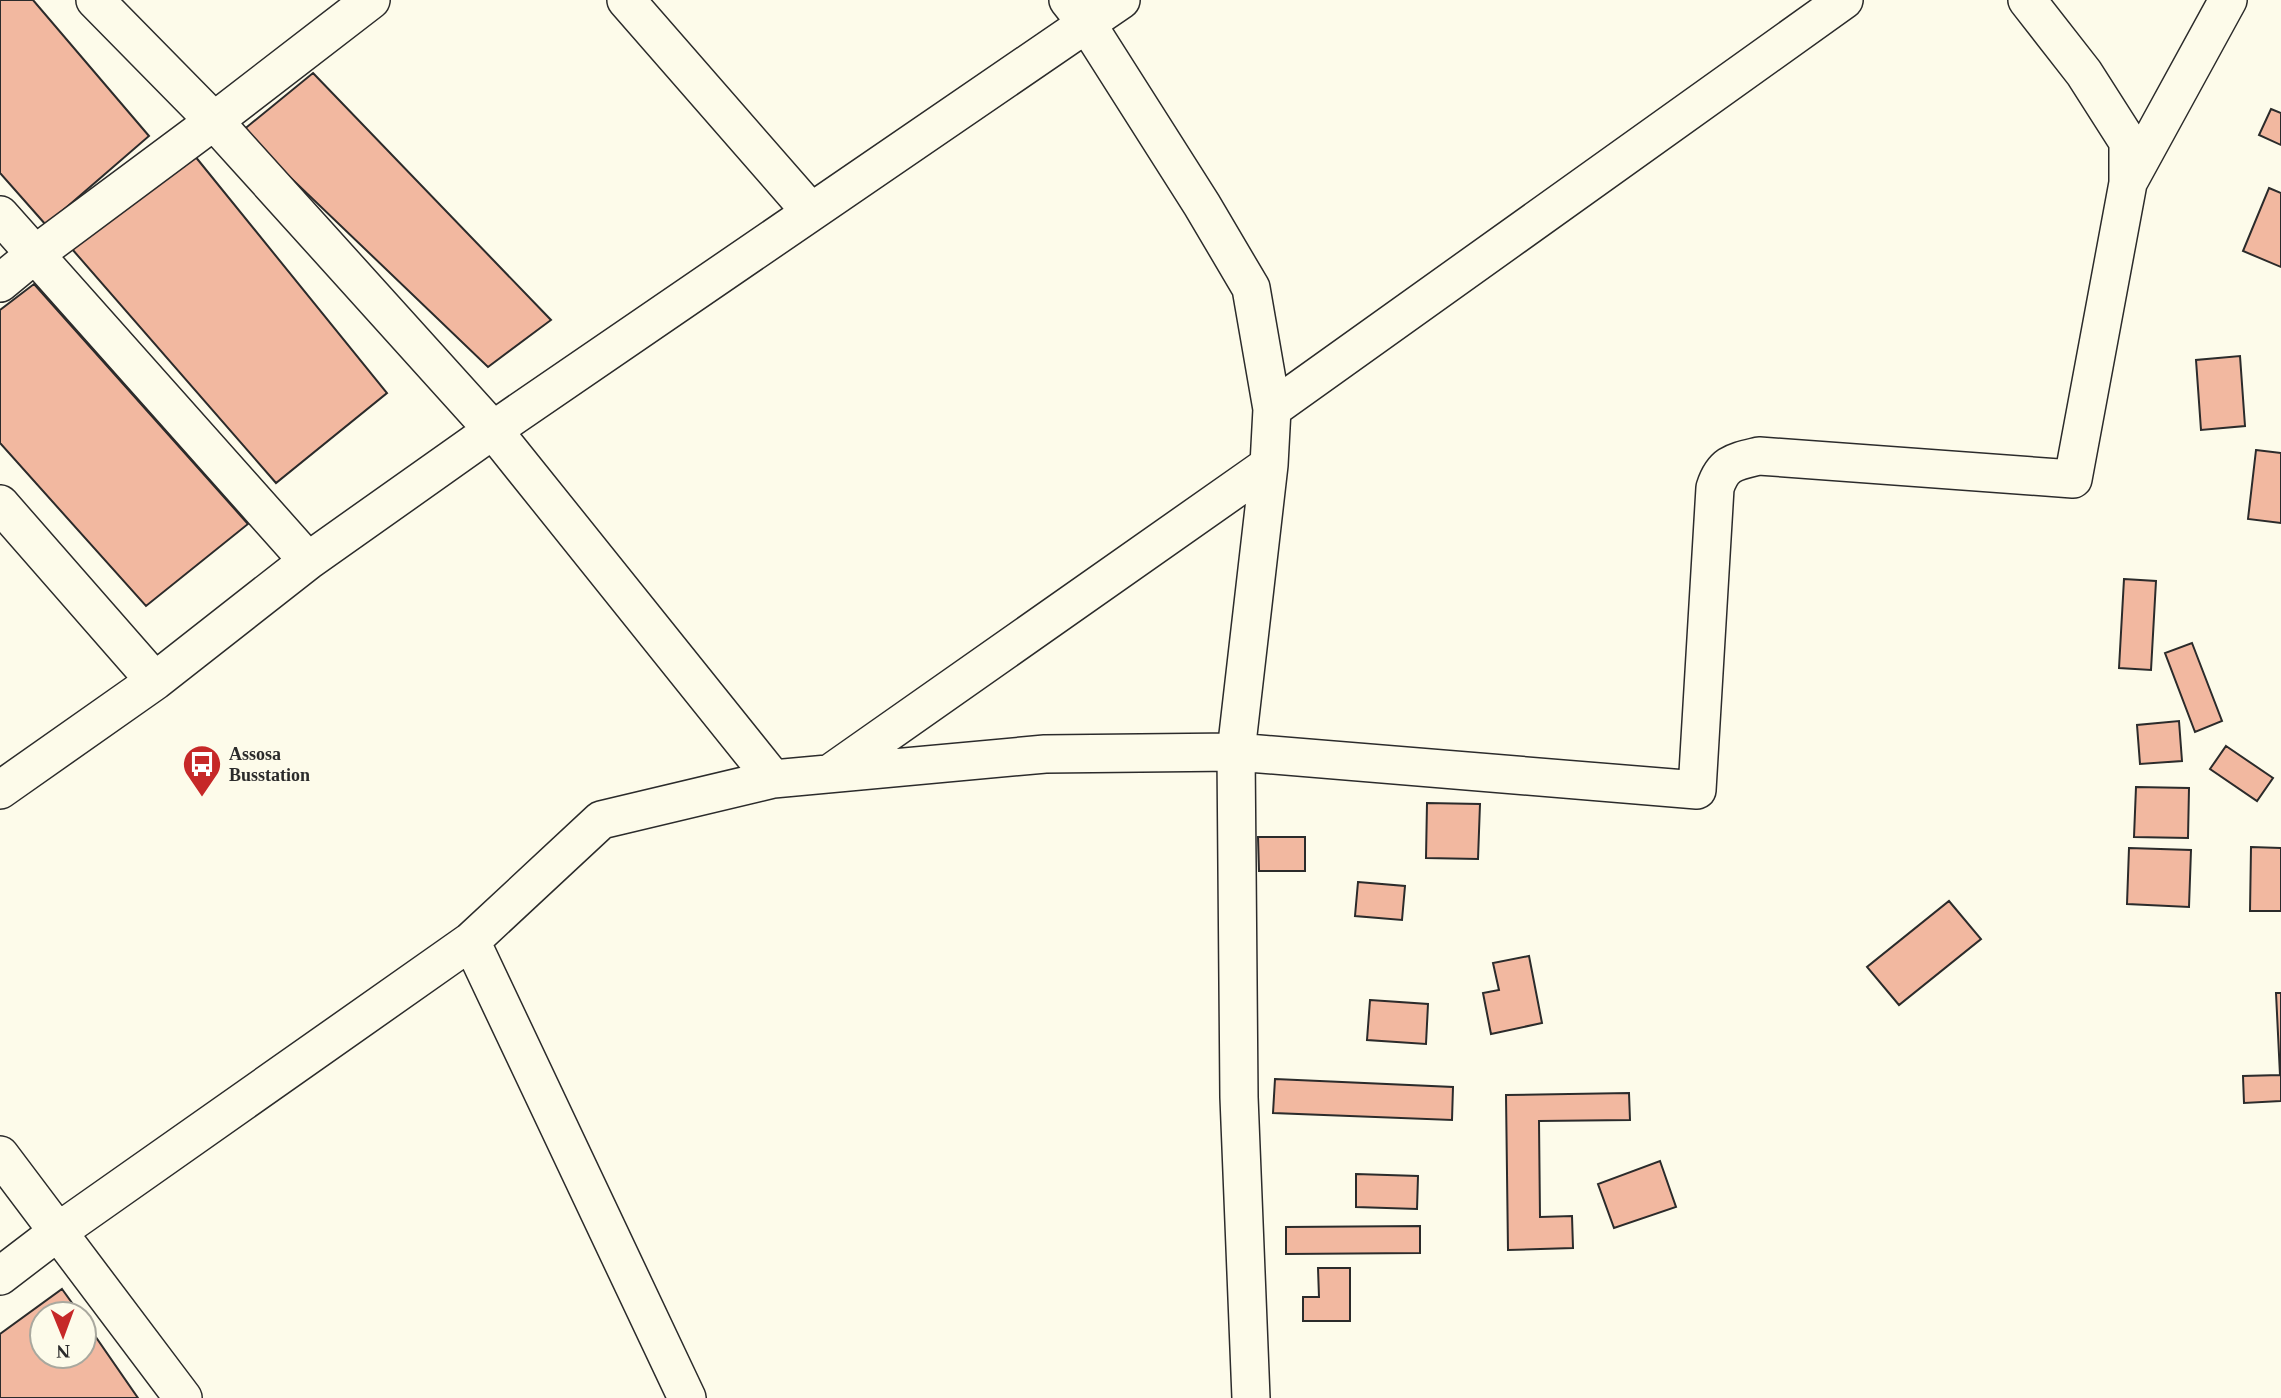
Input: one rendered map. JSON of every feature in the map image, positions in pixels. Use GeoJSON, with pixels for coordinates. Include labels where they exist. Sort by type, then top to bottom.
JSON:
{"type":"FeatureCollection","features":[{"type":"Feature","properties":{"kind":"street"},"geometry":{"type":"LineString","coordinates":[[95,0],[215,121],[493,430],[773,779]]}},
{"type":"Feature","properties":{"kind":"street"},"geometry":{"type":"LineString","coordinates":[[0,283],[371,0]]}},
{"type":"Feature","properties":{"kind":"street"},"geometry":{"type":"LineString","coordinates":[[626,0],[811,212]]}},
{"type":"Feature","properties":{"kind":"street"},"geometry":{"type":"LineString","coordinates":[[0,790],[155,681],[307,561],[811,212],[1078,12],[1121,0]]}},
{"type":"Feature","properties":{"kind":"street"},"geometry":{"type":"LineString","coordinates":[[1272,409],[1844,0]]}},
{"type":"Feature","properties":{"kind":"street"},"geometry":{"type":"LineString","coordinates":[[0,1276],[59,1231],[471,941],[601,820],[773,779],[1045,754],[1236,752],[1697,790],[1715,488],[1720,473],[1734,462],[1759,456],[2073,479],[2128,183],[2128,142],[2084,73],[2027,0]]}},
{"type":"Feature","properties":{"kind":"street"},"geometry":{"type":"LineString","coordinates":[[2128,183],[2228,0]]}},
{"type":"Feature","properties":{"kind":"street"},"geometry":{"type":"LineString","coordinates":[[1078,12],[1202,205],[1251,288],[1272,409],[1269,465],[1236,752],[1238,1097],[1251,1398]]}},
{"type":"Feature","properties":{"kind":"street"},"geometry":{"type":"LineString","coordinates":[[0,215],[307,561]]}},
{"type":"Feature","properties":{"kind":"street"},"geometry":{"type":"LineString","coordinates":[[829,774],[1269,465]]}},
{"type":"Feature","properties":{"kind":"street"},"geometry":{"type":"LineString","coordinates":[[0,504],[155,681]]}},
{"type":"Feature","properties":{"kind":"street"},"geometry":{"type":"LineString","coordinates":[[471,941],[687,1398]]}},
{"type":"Feature","properties":{"kind":"street"},"geometry":{"type":"LineString","coordinates":[[0,1155],[183,1398]]}},
{"type":"Feature","properties":{"kind":"building"},"geometry":{"type":"Polygon","coordinates":[[[0,0],[33,0],[149,136],[46,225],[0,173],[0,0]]]}},
{"type":"Feature","properties":{"kind":"building"},"geometry":{"type":"Polygon","coordinates":[[[313,73],[551,320],[488,367],[242,131],[313,73]]]}},
{"type":"Feature","properties":{"kind":"building"},"geometry":{"type":"Polygon","coordinates":[[[2271,109],[2281,113],[2281,145],[2259,135],[2271,109]]]}},
{"type":"Feature","properties":{"kind":"building"},"geometry":{"type":"Polygon","coordinates":[[[190,150],[387,393],[276,483],[72,249],[190,150]]]}},
{"type":"Feature","properties":{"kind":"building"},"geometry":{"type":"Polygon","coordinates":[[[2269,188],[2281,193],[2281,267],[2243,251],[2269,188]]]}},
{"type":"Feature","properties":{"kind":"building"},"geometry":{"type":"Polygon","coordinates":[[[34,284],[248,524],[146,606],[0,443],[0,310],[34,284]]]}},
{"type":"Feature","properties":{"kind":"building"},"geometry":{"type":"Polygon","coordinates":[[[2240,356],[2245,426],[2201,430],[2196,360],[2240,356]]]}},
{"type":"Feature","properties":{"kind":"building"},"geometry":{"type":"Polygon","coordinates":[[[2256,450],[2281,453],[2281,523],[2248,519],[2256,450]]]}},
{"type":"Feature","properties":{"kind":"building"},"geometry":{"type":"Polygon","coordinates":[[[2124,579],[2156,581],[2151,670],[2119,668],[2124,579]]]}},
{"type":"Feature","properties":{"kind":"building"},"geometry":{"type":"Polygon","coordinates":[[[2192,643],[2222,721],[2195,732],[2165,653],[2192,643]]]}},
{"type":"Feature","properties":{"kind":"building"},"geometry":{"type":"Polygon","coordinates":[[[2179,721],[2182,761],[2140,764],[2137,725],[2179,721]]]}},
{"type":"Feature","properties":{"kind":"building"},"geometry":{"type":"Polygon","coordinates":[[[2226,746],[2273,778],[2257,801],[2210,769],[2226,746]]]}},
{"type":"Feature","properties":{"kind":"building"},"geometry":{"type":"Polygon","coordinates":[[[2136,787],[2189,788],[2188,838],[2134,837],[2136,787]]]}},
{"type":"Feature","properties":{"kind":"building"},"geometry":{"type":"Polygon","coordinates":[[[1427,803],[1480,804],[1478,859],[1426,858],[1427,803]]]}},
{"type":"Feature","properties":{"kind":"building"},"geometry":{"type":"Polygon","coordinates":[[[1258,837],[1305,837],[1305,871],[1259,871],[1258,837]]]}},
{"type":"Feature","properties":{"kind":"building"},"geometry":{"type":"Polygon","coordinates":[[[2251,847],[2281,848],[2281,911],[2250,911],[2251,847]]]}},
{"type":"Feature","properties":{"kind":"building"},"geometry":{"type":"Polygon","coordinates":[[[2129,848],[2191,850],[2189,907],[2127,904],[2129,848]]]}},
{"type":"Feature","properties":{"kind":"building"},"geometry":{"type":"Polygon","coordinates":[[[1358,882],[1405,886],[1402,920],[1355,916],[1358,882]]]}},
{"type":"Feature","properties":{"kind":"building"},"geometry":{"type":"Polygon","coordinates":[[[1949,901],[1981,939],[1899,1005],[1867,967],[1949,901]]]}},
{"type":"Feature","properties":{"kind":"building"},"geometry":{"type":"Polygon","coordinates":[[[1529,956],[1542,1023],[1491,1034],[1483,993],[1499,990],[1493,963],[1529,956]]]}},
{"type":"Feature","properties":{"kind":"building"},"geometry":{"type":"Polygon","coordinates":[[[2276,993],[2281,993],[2281,1101],[2244,1103],[2243,1076],[2280,1075],[2276,993]]]}},
{"type":"Feature","properties":{"kind":"building"},"geometry":{"type":"Polygon","coordinates":[[[1370,1000],[1428,1004],[1426,1044],[1367,1040],[1370,1000]]]}},
{"type":"Feature","properties":{"kind":"building"},"geometry":{"type":"Polygon","coordinates":[[[1275,1079],[1453,1087],[1452,1120],[1273,1113],[1275,1079]]]}},
{"type":"Feature","properties":{"kind":"building"},"geometry":{"type":"Polygon","coordinates":[[[1629,1093],[1630,1120],[1539,1121],[1540,1217],[1572,1216],[1573,1248],[1508,1250],[1506,1095],[1629,1093]]]}},
{"type":"Feature","properties":{"kind":"building"},"geometry":{"type":"Polygon","coordinates":[[[1660,1161],[1676,1207],[1614,1228],[1598,1184],[1660,1161]]]}},
{"type":"Feature","properties":{"kind":"building"},"geometry":{"type":"Polygon","coordinates":[[[1356,1174],[1418,1176],[1417,1209],[1356,1207],[1356,1174]]]}},
{"type":"Feature","properties":{"kind":"building"},"geometry":{"type":"Polygon","coordinates":[[[1420,1226],[1420,1253],[1286,1254],[1286,1227],[1420,1226]]]}},
{"type":"Feature","properties":{"kind":"building"},"geometry":{"type":"Polygon","coordinates":[[[1318,1268],[1350,1268],[1350,1321],[1303,1321],[1303,1297],[1319,1297],[1318,1268]]]}},
{"type":"Feature","properties":{"kind":"building"},"geometry":{"type":"Polygon","coordinates":[[[62,1289],[70,1300],[47,1300],[62,1289]]]}},
{"type":"Feature","properties":{"kind":"building"},"geometry":{"type":"Polygon","coordinates":[[[28,1314],[28,1370],[98,1370],[98,1340],[138,1398],[0,1398],[0,1334],[28,1314]]]}},
{"type":"Feature","properties":{"kind":"place","name":"Assosa Busstation"},"geometry":{"type":"Point","coordinates":[202,798]}}]}
